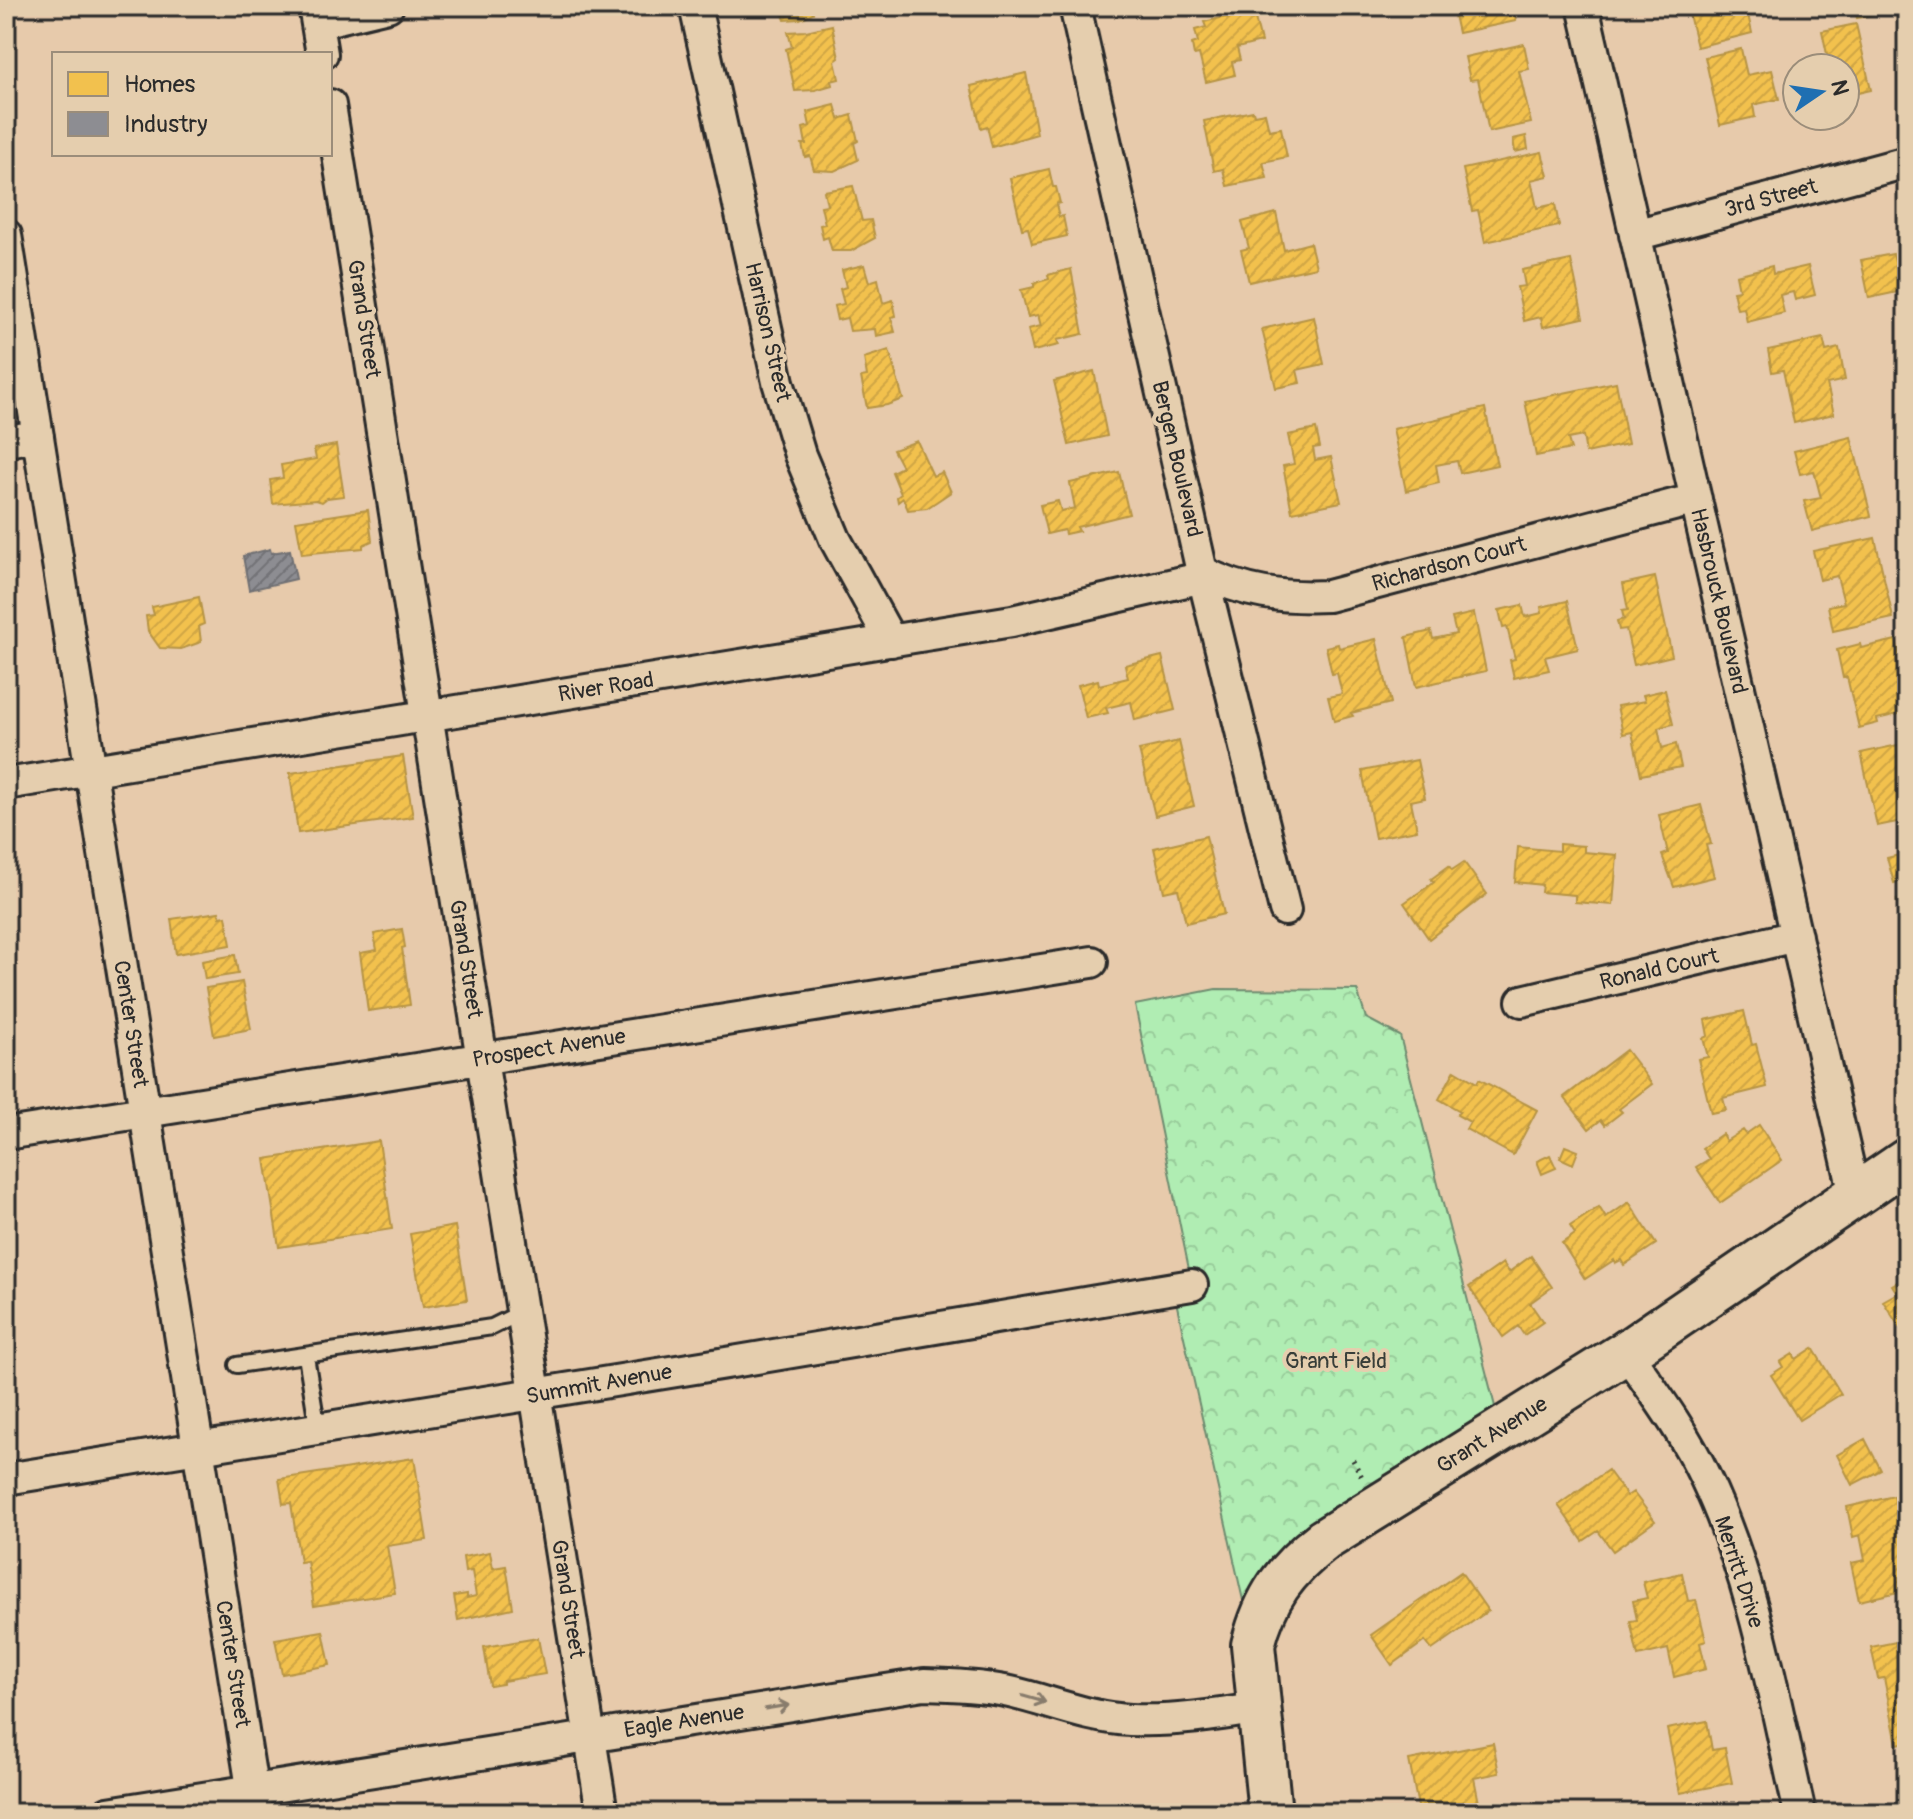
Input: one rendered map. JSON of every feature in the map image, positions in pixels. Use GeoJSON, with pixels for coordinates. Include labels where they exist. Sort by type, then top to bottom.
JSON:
{"type":"FeatureCollection","features":[{"type":"Feature","properties":{"kind":"street"},"geometry":{"type":"LineString","coordinates":[[322,52],[316,14],[388,6]]}},
{"type":"Feature","properties":{"kind":"street","name":"Harrison Street"},"geometry":{"type":"LineString","coordinates":[[695,6],[778,382],[800,455],[835,539],[891,641]]}},
{"type":"Feature","properties":{"kind":"street","name":"Bergen Boulevard"},"geometry":{"type":"LineString","coordinates":[[1075,6],[1202,572],[1285,910]]}},
{"type":"Feature","properties":{"kind":"street","name":"Hasbrouck Boulevard"},"geometry":{"type":"LineString","coordinates":[[1583,6],[1855,1195]]}},
{"type":"Feature","properties":{"kind":"street","name":"Grand Street"},"geometry":{"type":"LineString","coordinates":[[332,118],[602,1813]]}},
{"type":"Feature","properties":{"kind":"street","name":"3rd Street"},"geometry":{"type":"LineString","coordinates":[[1635,235],[1907,162]]}},
{"type":"Feature","properties":{"kind":"street","name":"Center Street"},"geometry":{"type":"LineString","coordinates":[[6,235],[254,1802]]}},
{"type":"Feature","properties":{"kind":"street"},"geometry":{"type":"LineString","coordinates":[[6,441],[38,436]]}},
{"type":"Feature","properties":{"kind":"street","name":"Richardson Court"},"geometry":{"type":"LineString","coordinates":[[1202,572],[1259,594],[1291,598],[1328,596],[1696,499]]}},
{"type":"Feature","properties":{"kind":"street","name":"River Road"},"geometry":{"type":"LineString","coordinates":[[6,784],[1012,621],[1191,580],[1202,572]]}},
{"type":"Feature","properties":{"kind":"street","name":"Ronald Court"},"geometry":{"type":"LineString","coordinates":[[1522,1001],[1796,936]]}},
{"type":"Feature","properties":{"kind":"street","name":"Prospect Avenue"},"geometry":{"type":"LineString","coordinates":[[6,1134],[1092,962]]}},
{"type":"Feature","properties":{"kind":"street","name":"Grant Avenue"},"geometry":{"type":"LineString","coordinates":[[1270,1813],[1253,1645],[1260,1619],[1276,1587],[1298,1560],[1324,1540],[1626,1352],[1907,1160]]}},
{"type":"Feature","properties":{"kind":"street","name":"Summit Avenue"},"geometry":{"type":"LineString","coordinates":[[6,1479],[535,1396],[638,1375],[1192,1285]]}},
{"type":"Feature","properties":{"kind":"street","name":"Merritt Drive"},"geometry":{"type":"LineString","coordinates":[[1626,1352],[1668,1412],[1704,1475],[1733,1542],[1751,1600],[1800,1813]]}},
{"type":"Feature","properties":{"kind":"street","name":"Eagle Avenue"},"geometry":{"type":"LineString","coordinates":[[108,1813],[254,1802],[590,1736],[924,1684],[984,1687],[1081,1713],[1129,1720],[1185,1719],[1260,1708]]}},
{"type":"Feature","properties":{"kind":"lane"},"geometry":{"type":"LineString","coordinates":[[237,1365],[492,1327],[522,1312]]}},
{"type":"Feature","properties":{"kind":"lane"},"geometry":{"type":"LineString","coordinates":[[306,1356],[318,1430]]}},
{"type":"Feature","properties":{"kind":"green space","name":"Grant Field"},"geometry":{"type":"Polygon","coordinates":[[[1216,989],[1357,990],[1366,1018],[1400,1036],[1501,1430],[1324,1540],[1253,1645],[1173,1288],[1192,1284],[1135,1005],[1216,989]]]}},
{"type":"Feature","properties":{"kind":"building: Homes"},"geometry":{"type":"Polygon","coordinates":[[[780,6],[811,6],[813,13],[800,19],[785,20],[780,6]]]}},
{"type":"Feature","properties":{"kind":"building: Homes"},"geometry":{"type":"Polygon","coordinates":[[[1452,6],[1513,6],[1516,21],[1458,33],[1452,6]]]}},
{"type":"Feature","properties":{"kind":"building: Homes"},"geometry":{"type":"Polygon","coordinates":[[[1687,6],[1731,6],[1732,14],[1747,10],[1752,33],[1697,47],[1687,6]]]}},
{"type":"Feature","properties":{"kind":"building: Homes"},"geometry":{"type":"Polygon","coordinates":[[[1854,6],[1882,6],[1883,12],[1857,18],[1854,6]]]}},
{"type":"Feature","properties":{"kind":"building: Homes"},"geometry":{"type":"Polygon","coordinates":[[[1895,6],[1907,6],[1907,31],[1900,32],[1895,6]]]}},
{"type":"Feature","properties":{"kind":"building: Homes"},"geometry":{"type":"Polygon","coordinates":[[[1253,10],[1261,42],[1237,48],[1240,60],[1232,62],[1235,75],[1206,82],[1199,54],[1194,55],[1192,44],[1198,42],[1195,30],[1206,27],[1204,22],[1253,10]]]}},
{"type":"Feature","properties":{"kind":"building: Homes"},"geometry":{"type":"Polygon","coordinates":[[[1856,24],[1871,90],[1861,92],[1861,52],[1827,52],[1822,31],[1856,24]]]}},
{"type":"Feature","properties":{"kind":"building: Homes"},"geometry":{"type":"Polygon","coordinates":[[[832,25],[839,58],[835,61],[839,79],[831,81],[832,85],[815,90],[795,91],[786,49],[792,47],[788,32],[832,25]]]}},
{"type":"Feature","properties":{"kind":"building: Homes"},"geometry":{"type":"Polygon","coordinates":[[[1524,44],[1529,69],[1519,71],[1531,123],[1489,132],[1478,79],[1470,80],[1465,57],[1524,44]]]}},
{"type":"Feature","properties":{"kind":"building: Homes"},"geometry":{"type":"Polygon","coordinates":[[[1741,49],[1747,75],[1772,70],[1779,99],[1753,105],[1755,117],[1720,125],[1705,57],[1741,49]]]}},
{"type":"Feature","properties":{"kind":"building: Homes"},"geometry":{"type":"Polygon","coordinates":[[[1026,73],[1037,134],[992,147],[987,126],[981,128],[971,86],[1026,73]]]}},
{"type":"Feature","properties":{"kind":"building: Homes"},"geometry":{"type":"Polygon","coordinates":[[[835,105],[839,119],[852,115],[858,141],[854,143],[858,160],[834,171],[814,170],[810,156],[805,157],[802,144],[806,144],[803,128],[810,126],[807,112],[835,105]]]}},
{"type":"Feature","properties":{"kind":"building: Homes"},"geometry":{"type":"Polygon","coordinates":[[[1253,111],[1254,115],[1265,113],[1269,130],[1281,128],[1287,157],[1263,162],[1267,178],[1227,186],[1223,169],[1214,171],[1204,121],[1253,111]]]}},
{"type":"Feature","properties":{"kind":"building: Homes"},"geometry":{"type":"Polygon","coordinates":[[[1526,136],[1528,149],[1515,152],[1513,139],[1526,136]]]}},
{"type":"Feature","properties":{"kind":"building: Homes"},"geometry":{"type":"Polygon","coordinates":[[[1542,152],[1548,176],[1531,180],[1537,208],[1555,204],[1559,226],[1485,242],[1478,210],[1472,211],[1463,169],[1542,152]]]}},
{"type":"Feature","properties":{"kind":"building: Homes"},"geometry":{"type":"Polygon","coordinates":[[[1049,169],[1060,203],[1056,204],[1059,217],[1063,216],[1067,236],[1032,244],[1028,228],[1022,229],[1010,178],[1049,169]]]}},
{"type":"Feature","properties":{"kind":"building: Homes"},"geometry":{"type":"Polygon","coordinates":[[[853,186],[862,221],[871,220],[875,238],[851,251],[832,251],[828,237],[823,239],[820,225],[825,224],[821,206],[827,205],[824,191],[853,186]]]}},
{"type":"Feature","properties":{"kind":"building: Homes"},"geometry":{"type":"Polygon","coordinates":[[[1276,213],[1284,250],[1310,243],[1316,267],[1249,282],[1241,250],[1249,248],[1242,222],[1276,213]]]}},
{"type":"Feature","properties":{"kind":"building: Homes"},"geometry":{"type":"Polygon","coordinates":[[[1893,254],[1896,266],[1907,264],[1907,290],[1869,298],[1861,260],[1893,254]]]}},
{"type":"Feature","properties":{"kind":"building: Homes"},"geometry":{"type":"Polygon","coordinates":[[[1571,260],[1583,318],[1543,327],[1541,317],[1524,321],[1517,287],[1525,286],[1522,270],[1571,260]]]}},
{"type":"Feature","properties":{"kind":"building: Homes"},"geometry":{"type":"Polygon","coordinates":[[[864,265],[869,282],[878,279],[883,303],[893,300],[896,316],[891,317],[895,332],[876,336],[875,329],[850,331],[847,318],[837,320],[834,306],[844,304],[840,289],[846,287],[842,270],[864,265]]]}},
{"type":"Feature","properties":{"kind":"building: Homes"},"geometry":{"type":"Polygon","coordinates":[[[1772,266],[1773,274],[1808,266],[1815,295],[1795,300],[1793,292],[1780,295],[1784,313],[1747,322],[1744,308],[1737,309],[1733,291],[1739,290],[1736,275],[1772,266]]]}},
{"type":"Feature","properties":{"kind":"building: Homes"},"geometry":{"type":"Polygon","coordinates":[[[1071,269],[1083,334],[1057,340],[1059,345],[1033,351],[1028,329],[1041,326],[1038,315],[1028,317],[1021,290],[1049,279],[1048,275],[1071,269]]]}},
{"type":"Feature","properties":{"kind":"building: Homes"},"geometry":{"type":"Polygon","coordinates":[[[1314,317],[1324,364],[1297,370],[1300,383],[1276,388],[1262,329],[1314,317]]]}},
{"type":"Feature","properties":{"kind":"building: Homes"},"geometry":{"type":"Polygon","coordinates":[[[1823,338],[1826,351],[1839,348],[1845,380],[1827,384],[1834,414],[1794,423],[1783,370],[1772,372],[1768,350],[1823,338]]]}},
{"type":"Feature","properties":{"kind":"building: Homes"},"geometry":{"type":"Polygon","coordinates":[[[889,350],[903,399],[867,408],[861,377],[867,376],[864,358],[889,350]]]}},
{"type":"Feature","properties":{"kind":"building: Homes"},"geometry":{"type":"Polygon","coordinates":[[[1094,371],[1107,436],[1069,445],[1054,381],[1094,371]]]}},
{"type":"Feature","properties":{"kind":"building: Homes"},"geometry":{"type":"Polygon","coordinates":[[[1616,382],[1628,444],[1586,453],[1583,436],[1568,439],[1571,449],[1536,456],[1525,401],[1616,382]]]}},
{"type":"Feature","properties":{"kind":"building: Homes"},"geometry":{"type":"Polygon","coordinates":[[[1485,408],[1497,465],[1460,473],[1457,461],[1436,465],[1439,483],[1406,491],[1393,429],[1485,408]]]}},
{"type":"Feature","properties":{"kind":"building: Homes"},"geometry":{"type":"Polygon","coordinates":[[[1316,429],[1320,447],[1313,448],[1315,460],[1331,457],[1341,502],[1292,512],[1283,466],[1294,464],[1288,435],[1316,429]]]}},
{"type":"Feature","properties":{"kind":"building: Homes"},"geometry":{"type":"Polygon","coordinates":[[[1851,437],[1871,516],[1812,531],[1804,501],[1821,498],[1814,471],[1800,474],[1794,451],[1851,437]]]}},
{"type":"Feature","properties":{"kind":"building: Homes"},"geometry":{"type":"Polygon","coordinates":[[[917,441],[933,476],[942,472],[951,492],[927,508],[908,510],[903,498],[898,502],[897,497],[901,494],[892,472],[902,467],[893,450],[917,441]]]}},
{"type":"Feature","properties":{"kind":"building: Homes"},"geometry":{"type":"Polygon","coordinates":[[[336,445],[344,496],[327,498],[322,502],[273,504],[270,480],[283,478],[281,465],[316,459],[314,449],[336,445]]]}},
{"type":"Feature","properties":{"kind":"building: Homes"},"geometry":{"type":"Polygon","coordinates":[[[1119,472],[1129,514],[1077,527],[1079,531],[1047,534],[1040,505],[1058,501],[1061,511],[1075,508],[1070,483],[1119,472]]]}},
{"type":"Feature","properties":{"kind":"building: Homes"},"geometry":{"type":"Polygon","coordinates":[[[368,510],[372,541],[363,548],[302,554],[296,521],[368,510]]]}},
{"type":"Feature","properties":{"kind":"building: Homes"},"geometry":{"type":"Polygon","coordinates":[[[1875,538],[1893,618],[1833,631],[1828,606],[1844,603],[1837,576],[1820,580],[1813,551],[1875,538]]]}},
{"type":"Feature","properties":{"kind":"building: Homes"},"geometry":{"type":"Polygon","coordinates":[[[1655,577],[1672,656],[1634,665],[1626,629],[1619,630],[1617,621],[1624,619],[1622,611],[1628,610],[1623,584],[1655,577]]]}},
{"type":"Feature","properties":{"kind":"building: Homes"},"geometry":{"type":"Polygon","coordinates":[[[199,597],[204,624],[199,626],[201,642],[181,649],[160,648],[148,631],[146,616],[154,615],[152,607],[199,597]]]}},
{"type":"Feature","properties":{"kind":"building: Homes"},"geometry":{"type":"Polygon","coordinates":[[[1567,601],[1578,649],[1545,657],[1549,670],[1514,678],[1510,660],[1515,659],[1499,610],[1522,605],[1525,617],[1542,613],[1541,607],[1567,601]]]}},
{"type":"Feature","properties":{"kind":"building: Homes"},"geometry":{"type":"Polygon","coordinates":[[[1474,613],[1486,671],[1416,687],[1406,637],[1431,631],[1433,639],[1456,634],[1452,618],[1474,613]]]}},
{"type":"Feature","properties":{"kind":"building: Homes"},"geometry":{"type":"Polygon","coordinates":[[[1376,639],[1391,703],[1351,713],[1353,716],[1334,721],[1328,697],[1342,694],[1337,673],[1332,674],[1326,647],[1338,644],[1339,648],[1376,639]]]}},
{"type":"Feature","properties":{"kind":"building: Homes"},"geometry":{"type":"Polygon","coordinates":[[[1896,640],[1907,687],[1907,712],[1877,719],[1878,723],[1859,728],[1837,650],[1896,640]]]}},
{"type":"Feature","properties":{"kind":"building: Homes"},"geometry":{"type":"Polygon","coordinates":[[[1162,656],[1175,710],[1135,720],[1131,702],[1106,708],[1108,713],[1086,718],[1078,685],[1098,680],[1099,685],[1128,678],[1125,665],[1162,656]]]}},
{"type":"Feature","properties":{"kind":"building: Homes"},"geometry":{"type":"Polygon","coordinates":[[[1665,690],[1673,724],[1658,728],[1662,748],[1676,744],[1681,767],[1641,775],[1632,732],[1623,734],[1617,706],[1645,701],[1643,695],[1665,690]]]}},
{"type":"Feature","properties":{"kind":"building: Homes"},"geometry":{"type":"Polygon","coordinates":[[[1179,741],[1194,806],[1155,816],[1139,750],[1179,741]]]}},
{"type":"Feature","properties":{"kind":"building: Homes"},"geometry":{"type":"Polygon","coordinates":[[[1907,743],[1907,820],[1877,826],[1861,753],[1907,743]]]}},
{"type":"Feature","properties":{"kind":"building: Homes"},"geometry":{"type":"Polygon","coordinates":[[[403,756],[413,817],[298,833],[290,773],[403,756]]]}},
{"type":"Feature","properties":{"kind":"building: Homes"},"geometry":{"type":"Polygon","coordinates":[[[1417,760],[1425,798],[1411,801],[1417,830],[1375,838],[1362,771],[1417,760]]]}},
{"type":"Feature","properties":{"kind":"building: Homes"},"geometry":{"type":"Polygon","coordinates":[[[1701,805],[1711,844],[1706,845],[1714,877],[1674,887],[1662,855],[1668,853],[1659,815],[1701,805]]]}},
{"type":"Feature","properties":{"kind":"building: Homes"},"geometry":{"type":"Polygon","coordinates":[[[1206,836],[1224,914],[1186,923],[1178,889],[1164,892],[1154,848],[1206,836]]]}},
{"type":"Feature","properties":{"kind":"building: Homes"},"geometry":{"type":"Polygon","coordinates":[[[1559,844],[1584,846],[1584,852],[1617,855],[1613,905],[1575,902],[1575,895],[1541,892],[1542,885],[1515,882],[1518,847],[1559,851],[1559,844]]]}},
{"type":"Feature","properties":{"kind":"building: Homes"},"geometry":{"type":"Polygon","coordinates":[[[1907,853],[1907,880],[1894,883],[1887,858],[1907,853]]]}},
{"type":"Feature","properties":{"kind":"building: Homes"},"geometry":{"type":"Polygon","coordinates":[[[1464,862],[1487,894],[1429,939],[1404,903],[1434,882],[1431,879],[1449,866],[1452,870],[1464,862]]]}},
{"type":"Feature","properties":{"kind":"building: Homes"},"geometry":{"type":"Polygon","coordinates":[[[1907,897],[1907,926],[1904,927],[1897,900],[1907,897]]]}},
{"type":"Feature","properties":{"kind":"building: Homes"},"geometry":{"type":"Polygon","coordinates":[[[219,912],[220,917],[226,916],[231,945],[176,954],[171,919],[219,912]]]}},
{"type":"Feature","properties":{"kind":"building: Homes"},"geometry":{"type":"Polygon","coordinates":[[[402,929],[410,1005],[368,1011],[360,953],[377,950],[374,934],[402,929]]]}},
{"type":"Feature","properties":{"kind":"building: Homes"},"geometry":{"type":"Polygon","coordinates":[[[235,955],[238,974],[205,979],[202,961],[235,955]]]}},
{"type":"Feature","properties":{"kind":"building: Homes"},"geometry":{"type":"Polygon","coordinates":[[[1907,981],[1907,1026],[1897,984],[1907,981]]]}},
{"type":"Feature","properties":{"kind":"building: Homes"},"geometry":{"type":"Polygon","coordinates":[[[242,982],[251,1029],[214,1036],[206,988],[242,982]]]}},
{"type":"Feature","properties":{"kind":"building: Homes"},"geometry":{"type":"Polygon","coordinates":[[[1744,1011],[1767,1087],[1723,1098],[1726,1110],[1711,1113],[1698,1059],[1708,1057],[1703,1038],[1708,1036],[1705,1020],[1744,1011]]]}},
{"type":"Feature","properties":{"kind":"building: Homes"},"geometry":{"type":"Polygon","coordinates":[[[1626,1050],[1652,1084],[1619,1109],[1622,1112],[1605,1125],[1601,1120],[1589,1129],[1564,1097],[1626,1050]]]}},
{"type":"Feature","properties":{"kind":"building: Homes"},"geometry":{"type":"Polygon","coordinates":[[[1455,1070],[1477,1083],[1479,1079],[1537,1110],[1513,1155],[1466,1129],[1470,1122],[1457,1115],[1460,1111],[1439,1099],[1455,1070]]]}},
{"type":"Feature","properties":{"kind":"building: Homes"},"geometry":{"type":"Polygon","coordinates":[[[1759,1125],[1782,1160],[1720,1203],[1696,1167],[1709,1159],[1702,1148],[1722,1134],[1726,1141],[1743,1130],[1746,1134],[1759,1125]]]}},
{"type":"Feature","properties":{"kind":"building: Homes"},"geometry":{"type":"Polygon","coordinates":[[[379,1141],[392,1229],[279,1247],[265,1159],[379,1141]]]}},
{"type":"Feature","properties":{"kind":"building: Homes"},"geometry":{"type":"Polygon","coordinates":[[[1565,1146],[1578,1151],[1573,1164],[1560,1158],[1565,1146]]]}},
{"type":"Feature","properties":{"kind":"building: Homes"},"geometry":{"type":"Polygon","coordinates":[[[1550,1155],[1556,1168],[1542,1174],[1537,1161],[1550,1155]]]}},
{"type":"Feature","properties":{"kind":"building: Homes"},"geometry":{"type":"Polygon","coordinates":[[[1629,1202],[1656,1244],[1624,1265],[1621,1260],[1615,1263],[1614,1260],[1585,1279],[1562,1243],[1575,1234],[1570,1226],[1599,1207],[1606,1218],[1629,1202]]]}},
{"type":"Feature","properties":{"kind":"building: Homes"},"geometry":{"type":"Polygon","coordinates":[[[455,1226],[467,1300],[423,1307],[410,1234],[455,1226]]]}},
{"type":"Feature","properties":{"kind":"building: Homes"},"geometry":{"type":"Polygon","coordinates":[[[1531,1256],[1552,1287],[1530,1303],[1543,1322],[1524,1335],[1518,1326],[1503,1337],[1469,1287],[1503,1263],[1509,1272],[1531,1256]]]}},
{"type":"Feature","properties":{"kind":"building: Homes"},"geometry":{"type":"Polygon","coordinates":[[[1907,1276],[1907,1339],[1883,1301],[1897,1293],[1892,1285],[1907,1276]]]}},
{"type":"Feature","properties":{"kind":"building: Homes"},"geometry":{"type":"Polygon","coordinates":[[[1813,1348],[1841,1394],[1799,1420],[1771,1375],[1783,1367],[1780,1362],[1793,1354],[1796,1359],[1813,1348]]]}},
{"type":"Feature","properties":{"kind":"building: Homes"},"geometry":{"type":"Polygon","coordinates":[[[1865,1439],[1881,1470],[1852,1485],[1837,1455],[1865,1439]]]}},
{"type":"Feature","properties":{"kind":"building: Homes"},"geometry":{"type":"Polygon","coordinates":[[[414,1458],[427,1540],[387,1546],[395,1593],[314,1606],[307,1561],[300,1562],[291,1503],[283,1504],[279,1479],[414,1458]]]}},
{"type":"Feature","properties":{"kind":"building: Homes"},"geometry":{"type":"Polygon","coordinates":[[[1608,1470],[1627,1496],[1633,1492],[1655,1521],[1613,1551],[1598,1531],[1583,1541],[1558,1505],[1608,1470]]]}},
{"type":"Feature","properties":{"kind":"building: Homes"},"geometry":{"type":"Polygon","coordinates":[[[1894,1496],[1903,1537],[1907,1536],[1907,1590],[1859,1601],[1851,1563],[1865,1560],[1860,1535],[1853,1537],[1847,1507],[1894,1496]]]}},
{"type":"Feature","properties":{"kind":"building: Homes"},"geometry":{"type":"Polygon","coordinates":[[[490,1552],[493,1568],[506,1566],[513,1608],[458,1620],[454,1596],[476,1596],[472,1571],[465,1572],[463,1557],[490,1552]]]}},
{"type":"Feature","properties":{"kind":"building: Homes"},"geometry":{"type":"Polygon","coordinates":[[[1461,1572],[1488,1611],[1432,1650],[1425,1641],[1392,1665],[1371,1635],[1461,1572]]]}},
{"type":"Feature","properties":{"kind":"building: Homes"},"geometry":{"type":"Polygon","coordinates":[[[1682,1573],[1688,1601],[1696,1600],[1706,1641],[1700,1643],[1706,1669],[1674,1677],[1668,1649],[1638,1656],[1630,1621],[1637,1620],[1633,1601],[1647,1598],[1643,1582],[1682,1573]]]}},
{"type":"Feature","properties":{"kind":"building: Homes"},"geometry":{"type":"Polygon","coordinates":[[[323,1631],[330,1665],[282,1674],[275,1639],[323,1631]]]}},
{"type":"Feature","properties":{"kind":"building: Homes"},"geometry":{"type":"Polygon","coordinates":[[[538,1638],[545,1674],[490,1686],[484,1647],[538,1638]]]}},
{"type":"Feature","properties":{"kind":"building: Homes"},"geometry":{"type":"Polygon","coordinates":[[[1906,1640],[1907,1742],[1897,1744],[1884,1678],[1878,1679],[1871,1647],[1906,1640]]]}},
{"type":"Feature","properties":{"kind":"building: Homes"},"geometry":{"type":"Polygon","coordinates":[[[1707,1721],[1712,1750],[1725,1748],[1732,1783],[1680,1793],[1667,1729],[1707,1721]]]}},
{"type":"Feature","properties":{"kind":"building: Homes"},"geometry":{"type":"Polygon","coordinates":[[[1493,1743],[1499,1773],[1474,1778],[1481,1813],[1412,1813],[1419,1812],[1409,1760],[1493,1743]]]}},
{"type":"Feature","properties":{"kind":"building: Industry"},"geometry":{"type":"Polygon","coordinates":[[[270,549],[271,553],[290,550],[296,579],[249,590],[243,556],[270,549]]]}}]}
